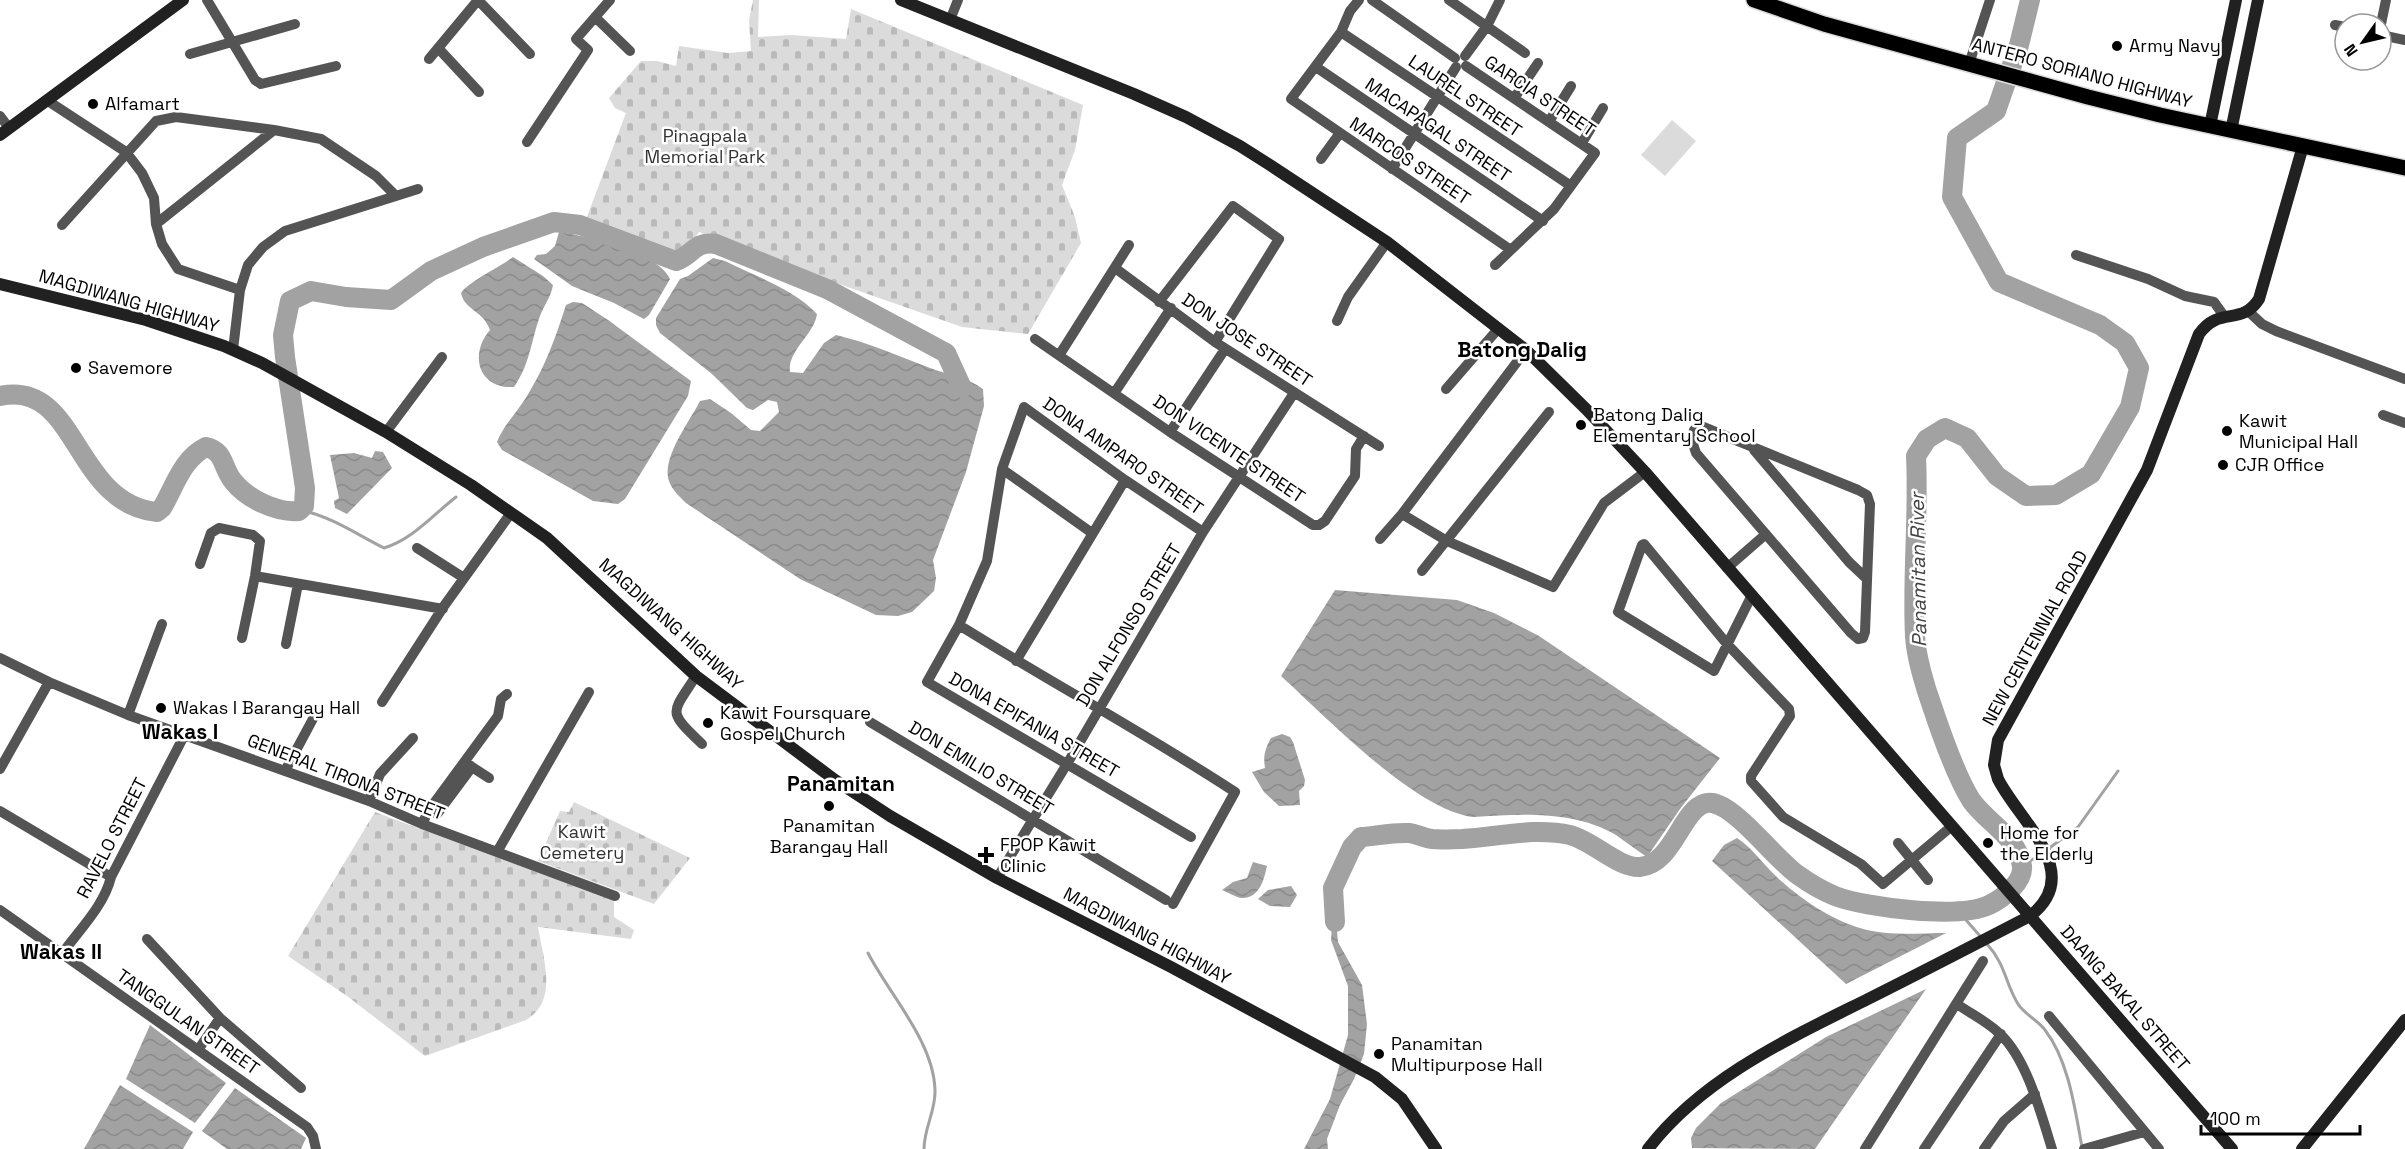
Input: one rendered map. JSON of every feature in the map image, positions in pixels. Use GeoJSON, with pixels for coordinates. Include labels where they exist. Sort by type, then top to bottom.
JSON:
{"type":"FeatureCollection","features":[{"type":"Feature","properties":{"kind":"main road","name":"ANTERO SORIANO HIGHWAY"},"geometry":{"type":"LineString","coordinates":[[1754,0],[1824,24],[2026,80],[2210,126],[2405,168]]}},
{"type":"Feature","properties":{"kind":"street"},"geometry":{"type":"LineString","coordinates":[[0,116],[4,132],[183,0]]}},
{"type":"Feature","properties":{"kind":"street"},"geometry":{"type":"LineString","coordinates":[[207,0],[255,80],[261,84],[336,66]]}},
{"type":"Feature","properties":{"kind":"street"},"geometry":{"type":"LineString","coordinates":[[429,59],[478,0],[530,54]]}},
{"type":"Feature","properties":{"kind":"street"},"geometry":{"type":"LineString","coordinates":[[527,142],[588,50],[576,39],[610,0]]}},
{"type":"Feature","properties":{"kind":"street","name":"DAANG BAKAL STREET"},"geometry":{"type":"LineString","coordinates":[[901,0],[1113,85],[1186,117],[1240,146],[1387,242],[1526,350],[1645,472],[1751,597],[2232,1149]]}},
{"type":"Feature","properties":{"kind":"street"},"geometry":{"type":"LineString","coordinates":[[950,20],[958,0]]}},
{"type":"Feature","properties":{"kind":"street"},"geometry":{"type":"LineString","coordinates":[[1316,67],[1341,32],[1350,11],[1359,0]]}},
{"type":"Feature","properties":{"kind":"street","name":"GARCIA STREET"},"geometry":{"type":"LineString","coordinates":[[1372,0],[1595,153],[1571,186]]}},
{"type":"Feature","properties":{"kind":"street"},"geometry":{"type":"LineString","coordinates":[[1449,0],[1525,53]]}},
{"type":"Feature","properties":{"kind":"street"},"geometry":{"type":"LineString","coordinates":[[1392,169],[1437,98],[1487,26],[1500,0]]}},
{"type":"Feature","properties":{"kind":"street"},"geometry":{"type":"LineString","coordinates":[[1970,64],[1990,0]]}},
{"type":"Feature","properties":{"kind":"street"},"geometry":{"type":"LineString","coordinates":[[2210,126],[2236,0]]}},
{"type":"Feature","properties":{"kind":"street"},"geometry":{"type":"LineString","coordinates":[[2231,130],[2258,0]]}},
{"type":"Feature","properties":{"kind":"street"},"geometry":{"type":"LineString","coordinates":[[595,17],[630,51]]}},
{"type":"Feature","properties":{"kind":"street"},"geometry":{"type":"LineString","coordinates":[[189,54],[295,24]]}},
{"type":"Feature","properties":{"kind":"street","name":"LAUREL STREET"},"geometry":{"type":"LineString","coordinates":[[1341,32],[1571,186]]}},
{"type":"Feature","properties":{"kind":"street"},"geometry":{"type":"LineString","coordinates":[[438,48],[479,92]]}},
{"type":"Feature","properties":{"kind":"street"},"geometry":{"type":"LineString","coordinates":[[1515,98],[1538,63]]}},
{"type":"Feature","properties":{"kind":"street","name":"MARCOS STREET"},"geometry":{"type":"LineString","coordinates":[[1316,67],[1291,99],[1510,250]]}},
{"type":"Feature","properties":{"kind":"street","name":"MACAPAGAL STREET"},"geometry":{"type":"LineString","coordinates":[[1316,67],[1542,221]]}},
{"type":"Feature","properties":{"kind":"street"},"geometry":{"type":"LineString","coordinates":[[1550,120],[1571,86]]}},
{"type":"Feature","properties":{"kind":"street"},"geometry":{"type":"LineString","coordinates":[[48,101],[126,152],[142,173],[154,198],[156,224],[162,244],[178,269],[240,290]]}},
{"type":"Feature","properties":{"kind":"street"},"geometry":{"type":"LineString","coordinates":[[1582,143],[1603,108]]}},
{"type":"Feature","properties":{"kind":"street"},"geometry":{"type":"LineString","coordinates":[[62,225],[156,121],[176,117],[274,130],[321,139],[376,176],[396,196]]}},
{"type":"Feature","properties":{"kind":"street"},"geometry":{"type":"LineString","coordinates":[[156,224],[274,130]]}},
{"type":"Feature","properties":{"kind":"street"},"geometry":{"type":"LineString","coordinates":[[1322,159],[1340,133]]}},
{"type":"Feature","properties":{"kind":"street"},"geometry":{"type":"LineString","coordinates":[[2303,146],[2261,291],[2256,303],[2248,311],[2262,324],[2277,331],[2405,379]]}},
{"type":"Feature","properties":{"kind":"street"},"geometry":{"type":"LineString","coordinates":[[1495,265],[1542,221],[1571,186]]}},
{"type":"Feature","properties":{"kind":"street"},"geometry":{"type":"LineString","coordinates":[[233,350],[240,290],[248,265],[263,247],[285,231],[418,189]]}},
{"type":"Feature","properties":{"kind":"street"},"geometry":{"type":"LineString","coordinates":[[1159,302],[1233,206],[1279,239],[1215,342]]}},
{"type":"Feature","properties":{"kind":"street"},"geometry":{"type":"LineString","coordinates":[[1337,321],[1348,297],[1387,242]]}},
{"type":"Feature","properties":{"kind":"street"},"geometry":{"type":"LineString","coordinates":[[1060,354],[1129,245]]}},
{"type":"Feature","properties":{"kind":"street"},"geometry":{"type":"LineString","coordinates":[[2076,255],[2139,276],[2185,296],[2214,302],[2224,316]]}},
{"type":"Feature","properties":{"kind":"street","name":"DON JOSE STREET"},"geometry":{"type":"LineString","coordinates":[[1114,268],[1215,342],[1379,446]]}},
{"type":"Feature","properties":{"kind":"street","name":"MAGDIWANG HIGHWAY"},"geometry":{"type":"LineString","coordinates":[[0,284],[146,320],[233,350],[280,373],[386,432],[511,513],[570,557],[696,675],[835,780],[890,816],[997,878],[1171,967],[1382,1082],[1402,1099],[1436,1149]]}},
{"type":"Feature","properties":{"kind":"street"},"geometry":{"type":"LineString","coordinates":[[1115,392],[1171,309]]}},
{"type":"Feature","properties":{"kind":"street","name":"NEW CENTENNIAL ROAD"},"geometry":{"type":"LineString","coordinates":[[1648,1149],[1687,1107],[1743,1067],[1820,1024],[2030,916],[2042,905],[2049,892],[2053,876],[2046,851],[1998,779],[1994,765],[1998,740],[2147,470],[2199,334],[2210,322],[2224,316],[2248,311]]}},
{"type":"Feature","properties":{"kind":"street"},"geometry":{"type":"LineString","coordinates":[[1446,389],[1498,329]]}},
{"type":"Feature","properties":{"kind":"street","name":"DON VICENTE STREET"},"geometry":{"type":"LineString","coordinates":[[1035,339],[1060,354],[1170,432],[1313,525],[1319,525],[1325,521],[1355,476],[1356,449],[1364,436]]}},
{"type":"Feature","properties":{"kind":"street"},"geometry":{"type":"LineString","coordinates":[[1170,432],[1226,349]]}},
{"type":"Feature","properties":{"kind":"street"},"geometry":{"type":"LineString","coordinates":[[1380,540],[1526,350]]}},
{"type":"Feature","properties":{"kind":"street"},"geometry":{"type":"LineString","coordinates":[[386,432],[442,357]]}},
{"type":"Feature","properties":{"kind":"street","name":"DON ALFONSO STREET"},"geometry":{"type":"LineString","coordinates":[[997,878],[1067,764],[1203,532],[1294,393]]}},
{"type":"Feature","properties":{"kind":"street","name":"DONA EPIFANIA STREET"},"geometry":{"type":"LineString","coordinates":[[1024,407],[1002,469],[987,561],[959,625],[927,682],[1191,837]]}},
{"type":"Feature","properties":{"kind":"street","name":"DONA AMPARO STREET"},"geometry":{"type":"LineString","coordinates":[[1024,407],[1125,480],[1203,532]]}},
{"type":"Feature","properties":{"kind":"street"},"geometry":{"type":"LineString","coordinates":[[1422,571],[1549,412]]}},
{"type":"Feature","properties":{"kind":"street"},"geometry":{"type":"LineString","coordinates":[[2383,415],[2405,423]]}},
{"type":"Feature","properties":{"kind":"street"},"geometry":{"type":"LineString","coordinates":[[1701,426],[1754,449],[1867,495],[1870,504],[1863,638],[1858,639],[1696,453],[1692,441],[1694,430],[1701,426]]}},
{"type":"Feature","properties":{"kind":"street"},"geometry":{"type":"LineString","coordinates":[[1754,449],[1866,579]]}},
{"type":"Feature","properties":{"kind":"street"},"geometry":{"type":"LineString","coordinates":[[1002,469],[1092,533]]}},
{"type":"Feature","properties":{"kind":"street"},"geometry":{"type":"LineString","coordinates":[[1402,514],[1447,541],[1553,587],[1604,503],[1645,472]]}},
{"type":"Feature","properties":{"kind":"street"},"geometry":{"type":"LineString","coordinates":[[1016,661],[1125,480]]}},
{"type":"Feature","properties":{"kind":"street"},"geometry":{"type":"LineString","coordinates":[[382,702],[464,578],[511,513]]}},
{"type":"Feature","properties":{"kind":"street"},"geometry":{"type":"LineString","coordinates":[[200,564],[214,529],[253,535],[260,541],[242,638]]}},
{"type":"Feature","properties":{"kind":"street"},"geometry":{"type":"LineString","coordinates":[[1726,568],[1766,534]]}},
{"type":"Feature","properties":{"kind":"street"},"geometry":{"type":"LineString","coordinates":[[1751,597],[1727,644],[1714,671],[1618,612],[1644,544],[1727,644],[1789,709],[1790,716],[1751,776],[1751,781],[1783,817],[1861,864],[1883,884],[1952,826]]}},
{"type":"Feature","properties":{"kind":"street"},"geometry":{"type":"LineString","coordinates":[[417,548],[464,578]]}},
{"type":"Feature","properties":{"kind":"street"},"geometry":{"type":"LineString","coordinates":[[255,576],[443,609]]}},
{"type":"Feature","properties":{"kind":"street"},"geometry":{"type":"LineString","coordinates":[[286,644],[298,584]]}},
{"type":"Feature","properties":{"kind":"street"},"geometry":{"type":"LineString","coordinates":[[128,716],[162,624]]}},
{"type":"Feature","properties":{"kind":"street","name":"DON EMILIO STREET"},"geometry":{"type":"LineString","coordinates":[[870,722],[1170,902],[1235,792],[959,625]]}},
{"type":"Feature","properties":{"kind":"street","name":"GENERAL TIRONA STREET"},"geometry":{"type":"LineString","coordinates":[[0,658],[128,716],[369,801],[422,824],[615,896]]}},
{"type":"Feature","properties":{"kind":"street"},"geometry":{"type":"LineString","coordinates":[[696,675],[677,706],[676,715],[679,722],[702,744]]}},
{"type":"Feature","properties":{"kind":"street"},"geometry":{"type":"LineString","coordinates":[[0,769],[49,682]]}},
{"type":"Feature","properties":{"kind":"street"},"geometry":{"type":"LineString","coordinates":[[497,852],[589,692]]}},
{"type":"Feature","properties":{"kind":"street"},"geometry":{"type":"LineString","coordinates":[[422,824],[429,810],[469,764],[498,716],[501,699],[507,694]]}},
{"type":"Feature","properties":{"kind":"street"},"geometry":{"type":"LineString","coordinates":[[285,771],[315,715]]}},
{"type":"Feature","properties":{"kind":"street","name":"RAVELO STREET"},"geometry":{"type":"LineString","coordinates":[[62,954],[96,908],[109,886],[111,877],[184,734]]}},
{"type":"Feature","properties":{"kind":"street"},"geometry":{"type":"LineString","coordinates":[[369,801],[380,774],[413,738]]}},
{"type":"Feature","properties":{"kind":"street"},"geometry":{"type":"LineString","coordinates":[[469,764],[489,778]]}},
{"type":"Feature","properties":{"kind":"street"},"geometry":{"type":"LineString","coordinates":[[0,811],[111,877]]}},
{"type":"Feature","properties":{"kind":"street"},"geometry":{"type":"LineString","coordinates":[[1898,843],[1928,880]]}},
{"type":"Feature","properties":{"kind":"street","name":"TANGGULAN STREET"},"geometry":{"type":"LineString","coordinates":[[0,910],[307,1127],[313,1136],[316,1149]]}},
{"type":"Feature","properties":{"kind":"street"},"geometry":{"type":"LineString","coordinates":[[147,939],[220,1018],[300,1088]]}},
{"type":"Feature","properties":{"kind":"street"},"geometry":{"type":"LineString","coordinates":[[1865,1149],[1983,961]]}},
{"type":"Feature","properties":{"kind":"street"},"geometry":{"type":"LineString","coordinates":[[1957,1004],[2001,1034],[2022,1066],[2035,1094],[2052,1149]]}},
{"type":"Feature","properties":{"kind":"street"},"geometry":{"type":"LineString","coordinates":[[2049,1016],[2159,1149]]}},
{"type":"Feature","properties":{"kind":"street"},"geometry":{"type":"LineString","coordinates":[[198,1050],[220,1018]]}},
{"type":"Feature","properties":{"kind":"street"},"geometry":{"type":"LineString","coordinates":[[2302,1149],[2405,1020]]}},
{"type":"Feature","properties":{"kind":"street"},"geometry":{"type":"LineString","coordinates":[[1924,1149],[2001,1034]]}},
{"type":"Feature","properties":{"kind":"street"},"geometry":{"type":"LineString","coordinates":[[1984,1149],[2004,1121],[2035,1094]]}},
{"type":"Feature","properties":{"kind":"street"},"geometry":{"type":"LineString","coordinates":[[2084,1149],[2144,1132]]}},
{"type":"Feature","properties":{"kind":"green space","name":"Pinagpala Memorial Park"},"geometry":{"type":"Polygon","coordinates":[[[753,0],[759,0],[758,37],[791,35],[846,39],[851,9],[1083,105],[1075,150],[1062,185],[1075,217],[1081,243],[1028,334],[962,327],[776,262],[699,232],[686,251],[677,257],[585,222],[626,113],[615,108],[609,98],[641,61],[657,61],[676,66],[679,46],[728,53],[751,51],[749,20],[753,0]]]}},
{"type":"Feature","properties":{"kind":"green space"},"geometry":{"type":"Polygon","coordinates":[[[1672,120],[1696,141],[1665,176],[1641,155],[1672,120]]]}},
{"type":"Feature","properties":{"kind":"green space","name":"Kawit Cemetery"},"geometry":{"type":"Polygon","coordinates":[[[574,802],[690,858],[654,904],[538,861],[560,811],[569,812],[574,802]]]}},
{"type":"Feature","properties":{"kind":"green space"},"geometry":{"type":"Polygon","coordinates":[[[375,812],[614,901],[614,917],[634,930],[631,939],[538,927],[545,965],[546,990],[536,1012],[526,1020],[425,1056],[347,996],[288,956],[375,812]]]}},
{"type":"Feature","properties":{"kind":"water"},"geometry":{"type":"Polygon","coordinates":[[[559,232],[586,237],[637,253],[663,269],[670,279],[649,315],[644,319],[614,303],[572,286],[534,259],[537,255],[546,254],[555,246],[559,232]]]}},
{"type":"Feature","properties":{"kind":"water"},"geometry":{"type":"Polygon","coordinates":[[[513,257],[553,285],[540,316],[527,361],[514,387],[502,386],[485,376],[479,359],[480,349],[490,330],[483,318],[466,304],[461,293],[470,284],[513,257]]]}},
{"type":"Feature","properties":{"kind":"water"},"geometry":{"type":"Polygon","coordinates":[[[713,258],[725,261],[786,290],[817,314],[811,329],[796,350],[790,364],[790,372],[803,373],[824,343],[836,335],[964,379],[983,389],[984,406],[966,472],[933,560],[936,578],[934,591],[912,612],[898,616],[876,615],[800,579],[686,503],[672,487],[669,481],[669,462],[678,440],[700,401],[710,399],[751,430],[760,431],[779,412],[777,402],[768,400],[753,410],[747,408],[712,374],[660,333],[656,325],[656,318],[680,279],[713,258]]]}},
{"type":"Feature","properties":{"kind":"water"},"geometry":{"type":"Polygon","coordinates":[[[573,302],[582,303],[608,320],[691,381],[688,396],[625,499],[618,504],[593,501],[502,450],[497,442],[534,385],[550,352],[566,305],[573,302]]]}},
{"type":"Feature","properties":{"kind":"water"},"geometry":{"type":"Polygon","coordinates":[[[375,451],[383,452],[392,468],[347,514],[335,508],[334,501],[339,498],[330,455],[354,453],[372,458],[375,451]]]}},
{"type":"Feature","properties":{"kind":"water"},"geometry":{"type":"Polygon","coordinates":[[[1335,590],[1457,600],[1494,613],[1539,636],[1720,758],[1680,809],[1647,857],[1616,835],[1582,821],[1528,815],[1473,817],[1450,811],[1398,780],[1281,676],[1335,590]]]}},
{"type":"Feature","properties":{"kind":"water"},"geometry":{"type":"Polygon","coordinates":[[[1282,734],[1290,737],[1293,742],[1305,780],[1304,786],[1299,791],[1300,805],[1279,806],[1264,792],[1252,772],[1265,768],[1264,756],[1271,738],[1282,734]]]}},
{"type":"Feature","properties":{"kind":"water"},"geometry":{"type":"Polygon","coordinates":[[[1737,838],[1790,888],[1810,903],[1843,922],[1867,930],[1886,933],[1946,933],[1846,984],[1712,861],[1724,845],[1737,838]]]}},
{"type":"Feature","properties":{"kind":"water"},"geometry":{"type":"Polygon","coordinates":[[[1253,862],[1267,866],[1260,888],[1256,892],[1241,898],[1222,890],[1233,882],[1247,878],[1253,862]]]}},
{"type":"Feature","properties":{"kind":"water"},"geometry":{"type":"Polygon","coordinates":[[[1291,886],[1297,895],[1290,907],[1270,906],[1258,899],[1268,890],[1291,886]]]}},
{"type":"Feature","properties":{"kind":"water"},"geometry":{"type":"Polygon","coordinates":[[[1334,897],[1338,942],[1362,985],[1367,1024],[1364,1054],[1327,1139],[1328,1149],[1304,1149],[1330,1099],[1348,1035],[1348,986],[1331,940],[1334,897]]]}},
{"type":"Feature","properties":{"kind":"water"},"geometry":{"type":"Polygon","coordinates":[[[1926,989],[1815,1149],[1692,1148],[1691,1138],[1696,1128],[1721,1103],[1826,1037],[1926,989]]]}},
{"type":"Feature","properties":{"kind":"water"},"geometry":{"type":"Polygon","coordinates":[[[150,1025],[226,1083],[195,1123],[126,1079],[150,1025]]]}},
{"type":"Feature","properties":{"kind":"water"},"geometry":{"type":"Polygon","coordinates":[[[120,1085],[193,1132],[183,1149],[84,1149],[120,1085]]]}},
{"type":"Feature","properties":{"kind":"water"},"geometry":{"type":"Polygon","coordinates":[[[235,1088],[306,1138],[301,1149],[227,1149],[202,1131],[235,1088]]]}},
{"type":"Feature","properties":{"kind":"waterway","name":"Panamitan River"},"geometry":{"type":"LineString","coordinates":[[1335,922],[1333,888],[1352,847],[1361,837],[1409,833],[1432,839],[1447,839],[1530,832],[1556,833],[1579,838],[1614,859],[1640,867],[1652,863],[1662,855],[1694,811],[1702,804],[1712,803],[1722,806],[1744,823],[1798,875],[1826,892],[1849,900],[1890,908],[1957,911],[1989,905],[2000,899],[2016,884],[2022,872],[2019,856],[2008,838],[1977,808],[1965,790],[1940,729],[1919,662],[1914,614],[1916,456],[1927,439],[1945,428],[1967,438],[1997,476],[2026,496],[2056,495],[2091,474],[2130,407],[2139,368],[2125,343],[2100,325],[1999,282],[1952,197],[1957,138],[1996,111],[2019,45],[2030,0]]}},
{"type":"Feature","properties":{"kind":"waterway"},"geometry":{"type":"LineString","coordinates":[[0,396],[26,396],[46,406],[62,423],[108,488],[129,504],[157,512],[162,508],[191,458],[206,447],[217,452],[229,476],[246,494],[263,504],[281,510],[299,511],[304,506],[305,488],[283,335],[290,301],[311,291],[346,297],[391,300],[431,271],[483,247],[554,222],[580,225],[676,261],[698,246],[716,244],[827,289],[946,353],[962,388]]}},
{"type":"Feature","properties":{"kind":"waterway"},"geometry":{"type":"LineString","coordinates":[[301,510],[334,521],[384,548],[413,533],[456,497]]}},
{"type":"Feature","properties":{"kind":"waterway"},"geometry":{"type":"LineString","coordinates":[[2048,849],[2078,827],[2118,771]]}},
{"type":"Feature","properties":{"kind":"waterway"},"geometry":{"type":"LineString","coordinates":[[2022,866],[2043,853]]}},
{"type":"Feature","properties":{"kind":"waterway"},"geometry":{"type":"LineString","coordinates":[[1959,912],[1980,936]]}},
{"type":"Feature","properties":{"kind":"waterway"},"geometry":{"type":"LineString","coordinates":[[1987,944],[1998,959],[2018,1004],[2045,1030],[2060,1056],[2074,1102],[2082,1147]]}},
{"type":"Feature","properties":{"kind":"waterway"},"geometry":{"type":"LineString","coordinates":[[868,953],[919,1036],[933,1072],[935,1097],[924,1149]]}},
{"type":"Feature","properties":{"kind":"place","name":"Army Navy"},"geometry":{"type":"Point","coordinates":[2117,46]}},
{"type":"Feature","properties":{"kind":"place","name":"Alfamart"},"geometry":{"type":"Point","coordinates":[93,104]}},
{"type":"Feature","properties":{"kind":"place","name":"Savemore"},"geometry":{"type":"Point","coordinates":[76,368]}},
{"type":"Feature","properties":{"kind":"place","name":"Batong Dalig Elementary School"},"geometry":{"type":"Point","coordinates":[1581,425]}},
{"type":"Feature","properties":{"kind":"place","name":"Kawit Municipal Hall"},"geometry":{"type":"Point","coordinates":[2227,431]}},
{"type":"Feature","properties":{"kind":"place","name":"CJR Office"},"geometry":{"type":"Point","coordinates":[2223,465]}},
{"type":"Feature","properties":{"kind":"place","name":"Wakas I Barangay Hall"},"geometry":{"type":"Point","coordinates":[161,708]}},
{"type":"Feature","properties":{"kind":"place","name":"Kawit Foursquare Gospel Church"},"geometry":{"type":"Point","coordinates":[708,723]}},
{"type":"Feature","properties":{"kind":"place","name":"Panamitan Barangay Hall"},"geometry":{"type":"Point","coordinates":[829,806]}},
{"type":"Feature","properties":{"kind":"place","name":"Home for the Elderly"},"geometry":{"type":"Point","coordinates":[1988,843]}},
{"type":"Feature","properties":{"kind":"place","name":"FPOP Kawit Clinic"},"geometry":{"type":"Point","coordinates":[986,855]}},
{"type":"Feature","properties":{"kind":"place","name":"Panamitan Multipurpose Hall"},"geometry":{"type":"Point","coordinates":[1379,1054]}},
{"type":"Feature","properties":{"kind":"district","name":"Batong Dalig"},"geometry":{"type":"Point","coordinates":[1522,350]}},
{"type":"Feature","properties":{"kind":"district","name":"Wakas I"},"geometry":{"type":"Point","coordinates":[180,732]}},
{"type":"Feature","properties":{"kind":"district","name":"Panamitan"},"geometry":{"type":"Point","coordinates":[841,784]}},
{"type":"Feature","properties":{"kind":"district","name":"Wakas II"},"geometry":{"type":"Point","coordinates":[61,952]}}]}
